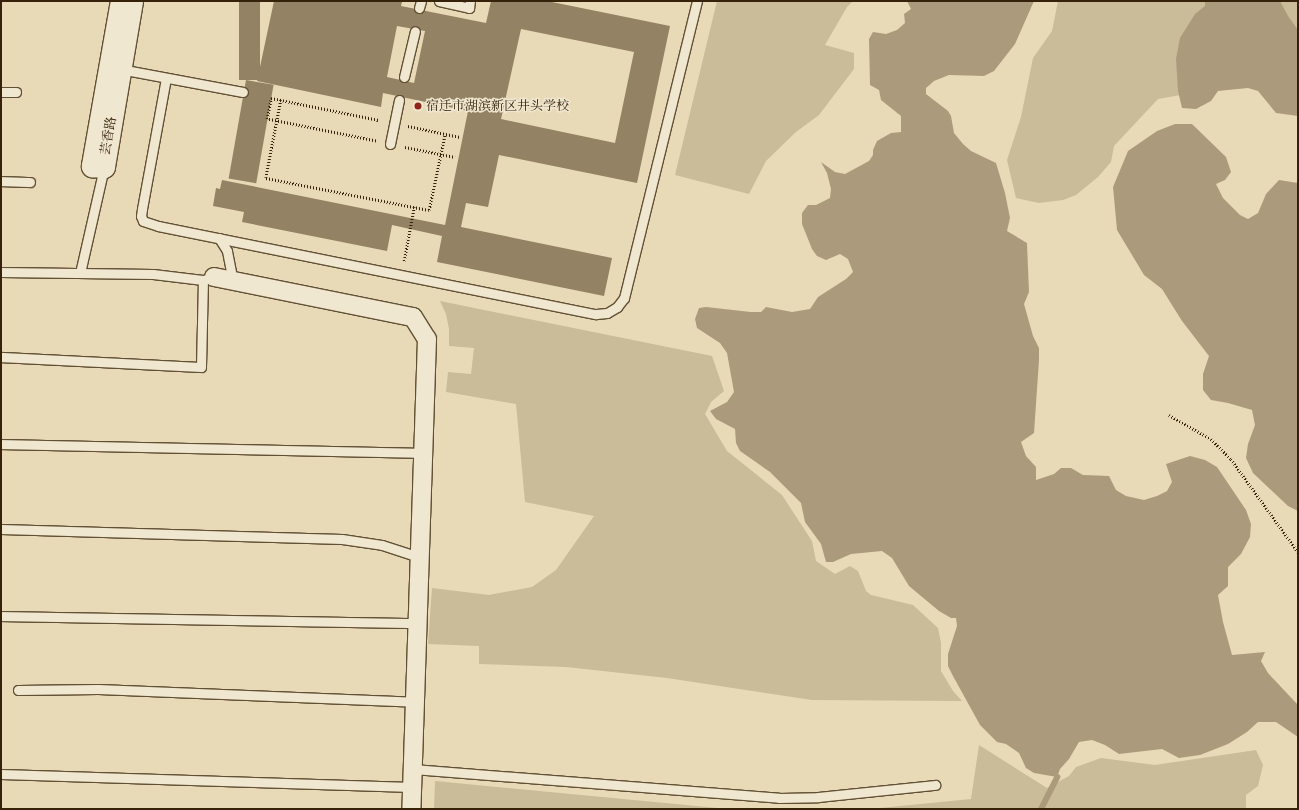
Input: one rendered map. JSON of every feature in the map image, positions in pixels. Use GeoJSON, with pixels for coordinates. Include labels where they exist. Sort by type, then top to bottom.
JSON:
{"type":"FeatureCollection","features":[{"type":"Feature","properties":{"kind":"street","name":"芸香路"},"geometry":{"type":"LineString","coordinates":[[116,68],[122,1]]}},
{"type":"Feature","properties":{"kind":"street","name":"芸香路"},"geometry":{"type":"LineString","coordinates":[[104,167],[93,166],[132,1]]}},
{"type":"Feature","properties":{"kind":"street"},"geometry":{"type":"LineString","coordinates":[[208,278],[233,280],[413,317],[427,339],[411,809]]}},
{"type":"Feature","properties":{"kind":"lane"},"geometry":{"type":"LineString","coordinates":[[439,1],[469,8],[470,1]]}},
{"type":"Feature","properties":{"kind":"lane"},"geometry":{"type":"LineString","coordinates":[[166,78],[141,216],[143,221],[158,226],[596,314],[606,313],[618,307],[624,298],[697,1]]}},
{"type":"Feature","properties":{"kind":"lane"},"geometry":{"type":"LineString","coordinates":[[404,77],[415,31]]}},
{"type":"Feature","properties":{"kind":"lane"},"geometry":{"type":"LineString","coordinates":[[116,68],[243,92]]}},
{"type":"Feature","properties":{"kind":"lane"},"geometry":{"type":"LineString","coordinates":[[1,92],[16,92]]}},
{"type":"Feature","properties":{"kind":"lane"},"geometry":{"type":"LineString","coordinates":[[390,144],[399,100]]}},
{"type":"Feature","properties":{"kind":"lane"},"geometry":{"type":"LineString","coordinates":[[80,273],[104,167]]}},
{"type":"Feature","properties":{"kind":"lane"},"geometry":{"type":"LineString","coordinates":[[1,181],[30,182]]}},
{"type":"Feature","properties":{"kind":"lane"},"geometry":{"type":"LineString","coordinates":[[219,238],[227,251],[233,280]]}},
{"type":"Feature","properties":{"kind":"lane"},"geometry":{"type":"LineString","coordinates":[[1,272],[153,274],[208,278],[201,368],[1,357]]}},
{"type":"Feature","properties":{"kind":"lane"},"geometry":{"type":"LineString","coordinates":[[1,444],[423,453]]}},
{"type":"Feature","properties":{"kind":"lane"},"geometry":{"type":"LineString","coordinates":[[1,529],[342,539],[382,545],[420,557]]}},
{"type":"Feature","properties":{"kind":"lane"},"geometry":{"type":"LineString","coordinates":[[1,616],[418,623]]}},
{"type":"Feature","properties":{"kind":"lane"},"geometry":{"type":"LineString","coordinates":[[18,690],[98,689],[415,702]]}},
{"type":"Feature","properties":{"kind":"lane"},"geometry":{"type":"LineString","coordinates":[[1,774],[412,778],[778,798],[818,797],[935,785]]}},
{"type":"Feature","properties":{"kind":"path"},"geometry":{"type":"LineString","coordinates":[[455,157],[267,119],[271,98],[460,137]]}},
{"type":"Feature","properties":{"kind":"path"},"geometry":{"type":"LineString","coordinates":[[281,100],[266,178],[429,210],[445,134]]}},
{"type":"Feature","properties":{"kind":"path"},"geometry":{"type":"LineString","coordinates":[[401,275],[414,207]]}},
{"type":"Feature","properties":{"kind":"path"},"geometry":{"type":"LineString","coordinates":[[1169,415],[1211,439],[1231,459],[1298,552]]}},
{"type":"Feature","properties":{"kind":"shaded area"},"geometry":{"type":"Polygon","coordinates":[[[717,1],[853,1],[847,7],[825,45],[854,53],[854,69],[819,115],[796,132],[766,161],[749,194],[675,175],[717,1]]]}},
{"type":"Feature","properties":{"kind":"shaded area"},"geometry":{"type":"Polygon","coordinates":[[[907,1],[1034,1],[1015,44],[994,71],[984,76],[949,75],[934,81],[926,88],[926,94],[948,111],[951,116],[954,133],[963,144],[971,151],[996,163],[1005,193],[1010,218],[1007,231],[1027,243],[1029,292],[1024,304],[1033,336],[1039,348],[1039,360],[1034,433],[1021,442],[1026,456],[1036,467],[1036,480],[1054,474],[1061,468],[1071,468],[1083,475],[1109,476],[1116,490],[1126,496],[1144,500],[1167,491],[1172,482],[1166,464],[1190,456],[1205,460],[1217,467],[1246,510],[1251,524],[1250,537],[1241,554],[1228,567],[1228,586],[1218,595],[1223,622],[1232,655],[1265,652],[1261,661],[1268,673],[1298,705],[1298,737],[1276,722],[1258,722],[1247,732],[1228,744],[1200,755],[1179,758],[1162,749],[1119,754],[1105,745],[1092,740],[1079,742],[1069,759],[1060,769],[1057,777],[1034,773],[1026,768],[1019,753],[1006,744],[997,742],[980,725],[953,676],[948,666],[948,654],[957,626],[956,618],[951,618],[939,611],[909,586],[892,558],[882,551],[851,554],[833,562],[826,562],[821,544],[805,522],[801,503],[770,472],[740,451],[736,443],[735,429],[716,419],[710,411],[727,402],[734,392],[727,353],[720,343],[697,328],[695,319],[699,308],[706,307],[751,312],[761,312],[766,307],[792,312],[810,309],[818,297],[846,279],[853,272],[848,259],[840,254],[826,260],[817,256],[812,249],[802,224],[802,213],[808,205],[816,205],[830,198],[831,189],[827,173],[821,162],[835,172],[845,174],[869,161],[873,155],[873,150],[877,141],[891,133],[901,132],[901,116],[881,100],[879,90],[870,85],[869,39],[873,32],[886,34],[897,30],[905,23],[904,14],[911,9],[907,1]]]}},
{"type":"Feature","properties":{"kind":"shaded area"},"geometry":{"type":"Polygon","coordinates":[[[1058,1],[1298,1],[1298,100],[1251,79],[1198,92],[1158,99],[1114,146],[1111,162],[1098,177],[1076,195],[1063,200],[1039,203],[1016,198],[1007,160],[1021,117],[1033,58],[1052,31],[1058,1]]]}},
{"type":"Feature","properties":{"kind":"shaded area"},"geometry":{"type":"Polygon","coordinates":[[[1205,1],[1280,1],[1298,30],[1298,116],[1276,113],[1258,91],[1248,88],[1218,91],[1211,101],[1196,109],[1182,108],[1178,91],[1176,59],[1180,38],[1195,14],[1205,6],[1205,1]]]}},
{"type":"Feature","properties":{"kind":"shaded area"},"geometry":{"type":"Polygon","coordinates":[[[1175,124],[1192,124],[1226,157],[1231,172],[1225,180],[1216,184],[1223,198],[1240,215],[1248,219],[1258,213],[1266,194],[1279,180],[1298,183],[1298,511],[1288,506],[1253,473],[1246,458],[1248,444],[1255,425],[1252,410],[1211,400],[1203,390],[1203,374],[1209,356],[1182,321],[1162,289],[1144,275],[1117,230],[1113,187],[1128,151],[1157,131],[1175,124]]]}},
{"type":"Feature","properties":{"kind":"shaded area"},"geometry":{"type":"Polygon","coordinates":[[[440,301],[712,356],[724,391],[711,402],[705,414],[727,451],[782,495],[812,541],[816,561],[835,574],[850,566],[858,571],[866,591],[871,595],[913,605],[938,628],[941,643],[941,671],[953,691],[962,701],[812,700],[667,678],[566,667],[479,664],[479,646],[428,644],[432,588],[489,595],[532,587],[556,570],[594,516],[525,502],[516,404],[446,392],[448,372],[471,374],[474,348],[449,346],[449,329],[446,314],[440,301]]]}},
{"type":"Feature","properties":{"kind":"shaded area"},"geometry":{"type":"Polygon","coordinates":[[[979,745],[1047,788],[1069,776],[1076,767],[1101,758],[1155,765],[1256,750],[1263,765],[1258,786],[1246,795],[1246,809],[870,809],[971,799],[979,745]]]}},
{"type":"Feature","properties":{"kind":"shaded area"},"geometry":{"type":"Polygon","coordinates":[[[435,781],[728,809],[434,809],[435,781]]]}},
{"type":"Feature","properties":{"kind":"building"},"geometry":{"type":"Polygon","coordinates":[[[239,1],[260,1],[260,80],[239,80],[239,1]]]}},
{"type":"Feature","properties":{"kind":"building"},"geometry":{"type":"Polygon","coordinates":[[[274,1],[400,1],[402,2],[401,6],[486,23],[491,1],[547,1],[670,26],[637,183],[499,155],[488,207],[466,203],[461,227],[612,258],[604,296],[437,262],[442,236],[392,225],[387,251],[242,222],[244,212],[213,206],[216,188],[220,189],[222,180],[445,225],[468,111],[383,93],[381,107],[257,81],[274,1]],[[397,26],[387,77],[414,83],[425,31],[397,26]],[[521,29],[501,119],[615,143],[634,52],[521,29]]]}},
{"type":"Feature","properties":{"kind":"building"},"geometry":{"type":"Polygon","coordinates":[[[246,80],[274,85],[256,183],[229,178],[246,80]]]}},
{"type":"Feature","properties":{"kind":"waterway"},"geometry":{"type":"LineString","coordinates":[[1041,809],[1057,777]]}},
{"type":"Feature","properties":{"kind":"place","name":"宿迁市湖滨新区井头学校"},"geometry":{"type":"Point","coordinates":[418,106]}}]}
